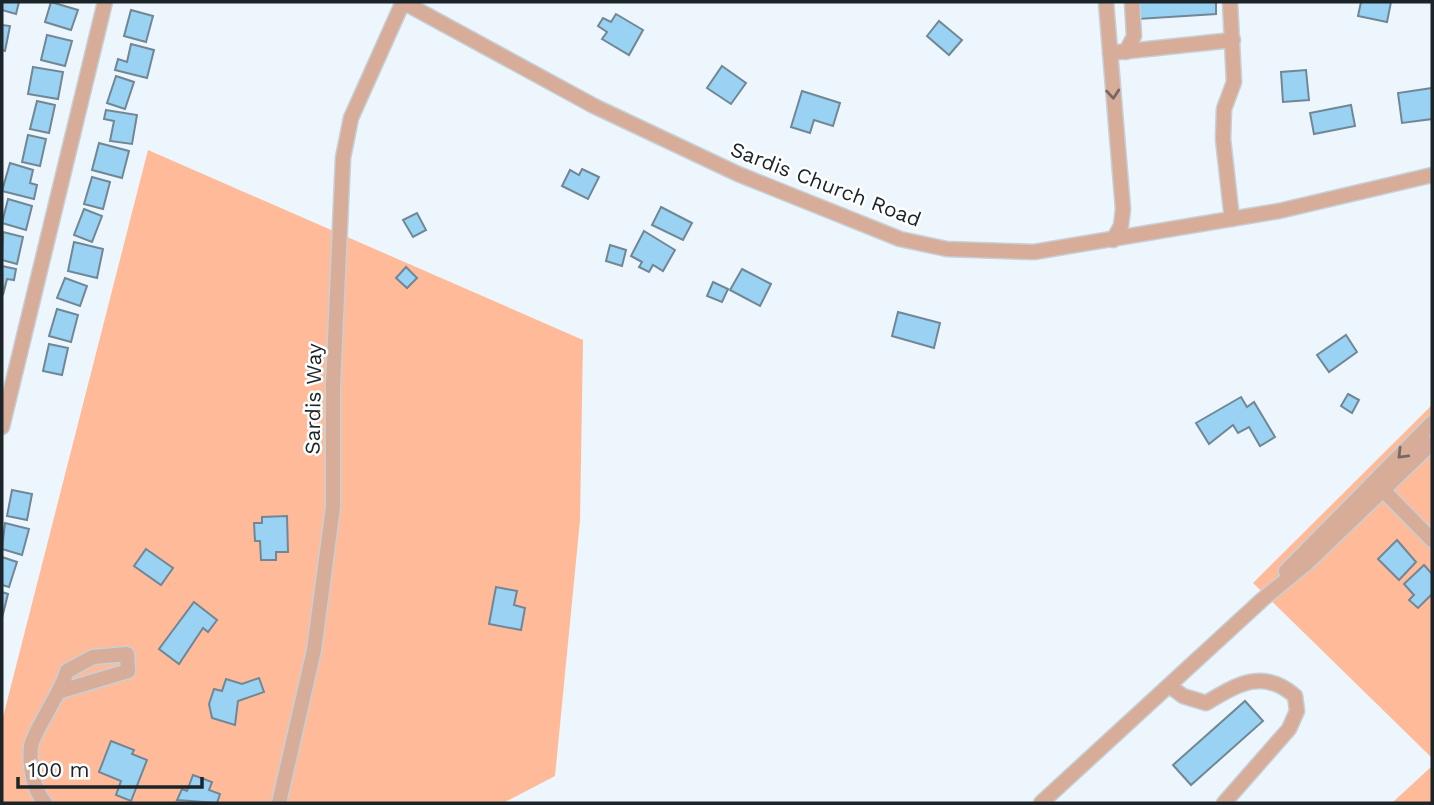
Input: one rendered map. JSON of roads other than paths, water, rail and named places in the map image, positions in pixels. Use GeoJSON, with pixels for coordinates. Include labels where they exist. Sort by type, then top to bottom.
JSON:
{"type":"FeatureCollection","features":[{"type":"Feature","properties":{"kind":"street"},"geometry":{"type":"LineString","coordinates":[[2,427],[8,373],[105,2]]}},
{"type":"Feature","properties":{"kind":"street","name":"Sardis Church Road"},"geometry":{"type":"LineString","coordinates":[[403,2],[630,123],[738,174],[900,239],[947,249],[1034,252],[1113,240],[1232,219],[1432,175]]}},
{"type":"Feature","properties":{"kind":"street","name":"Sardis Way"},"geometry":{"type":"LineString","coordinates":[[279,803],[314,650],[333,507],[333,373],[344,158],[351,118],[403,2]]}},
{"type":"Feature","properties":{"kind":"street"},"geometry":{"type":"LineString","coordinates":[[1106,2],[1123,209],[1121,226],[1113,240]]}},
{"type":"Feature","properties":{"kind":"street"},"geometry":{"type":"LineString","coordinates":[[1126,52],[1134,36],[1132,2]]}},
{"type":"Feature","properties":{"kind":"street"},"geometry":{"type":"LineString","coordinates":[[1230,2],[1234,82],[1224,109],[1223,139],[1232,219]]}},
{"type":"Feature","properties":{"kind":"street"},"geometry":{"type":"LineString","coordinates":[[1110,53],[1233,40]]}},
{"type":"Feature","properties":{"kind":"street"},"geometry":{"type":"LineString","coordinates":[[1041,803],[1171,687],[1263,599],[1307,563],[1379,486],[1432,423]]}},
{"type":"Feature","properties":{"kind":"street"},"geometry":{"type":"LineString","coordinates":[[1379,486],[1432,443]]}},
{"type":"Feature","properties":{"kind":"street"},"geometry":{"type":"LineString","coordinates":[[1379,486],[1432,540]]}},
{"type":"Feature","properties":{"kind":"street"},"geometry":{"type":"LineString","coordinates":[[1171,687],[1183,696],[1206,702],[1246,682],[1268,680],[1282,685],[1295,696],[1297,711],[1289,729],[1224,803]]}},
{"type":"Feature","properties":{"kind":"street"},"geometry":{"type":"LineString","coordinates":[[45,803],[35,791],[31,744],[61,691]]}}]}
